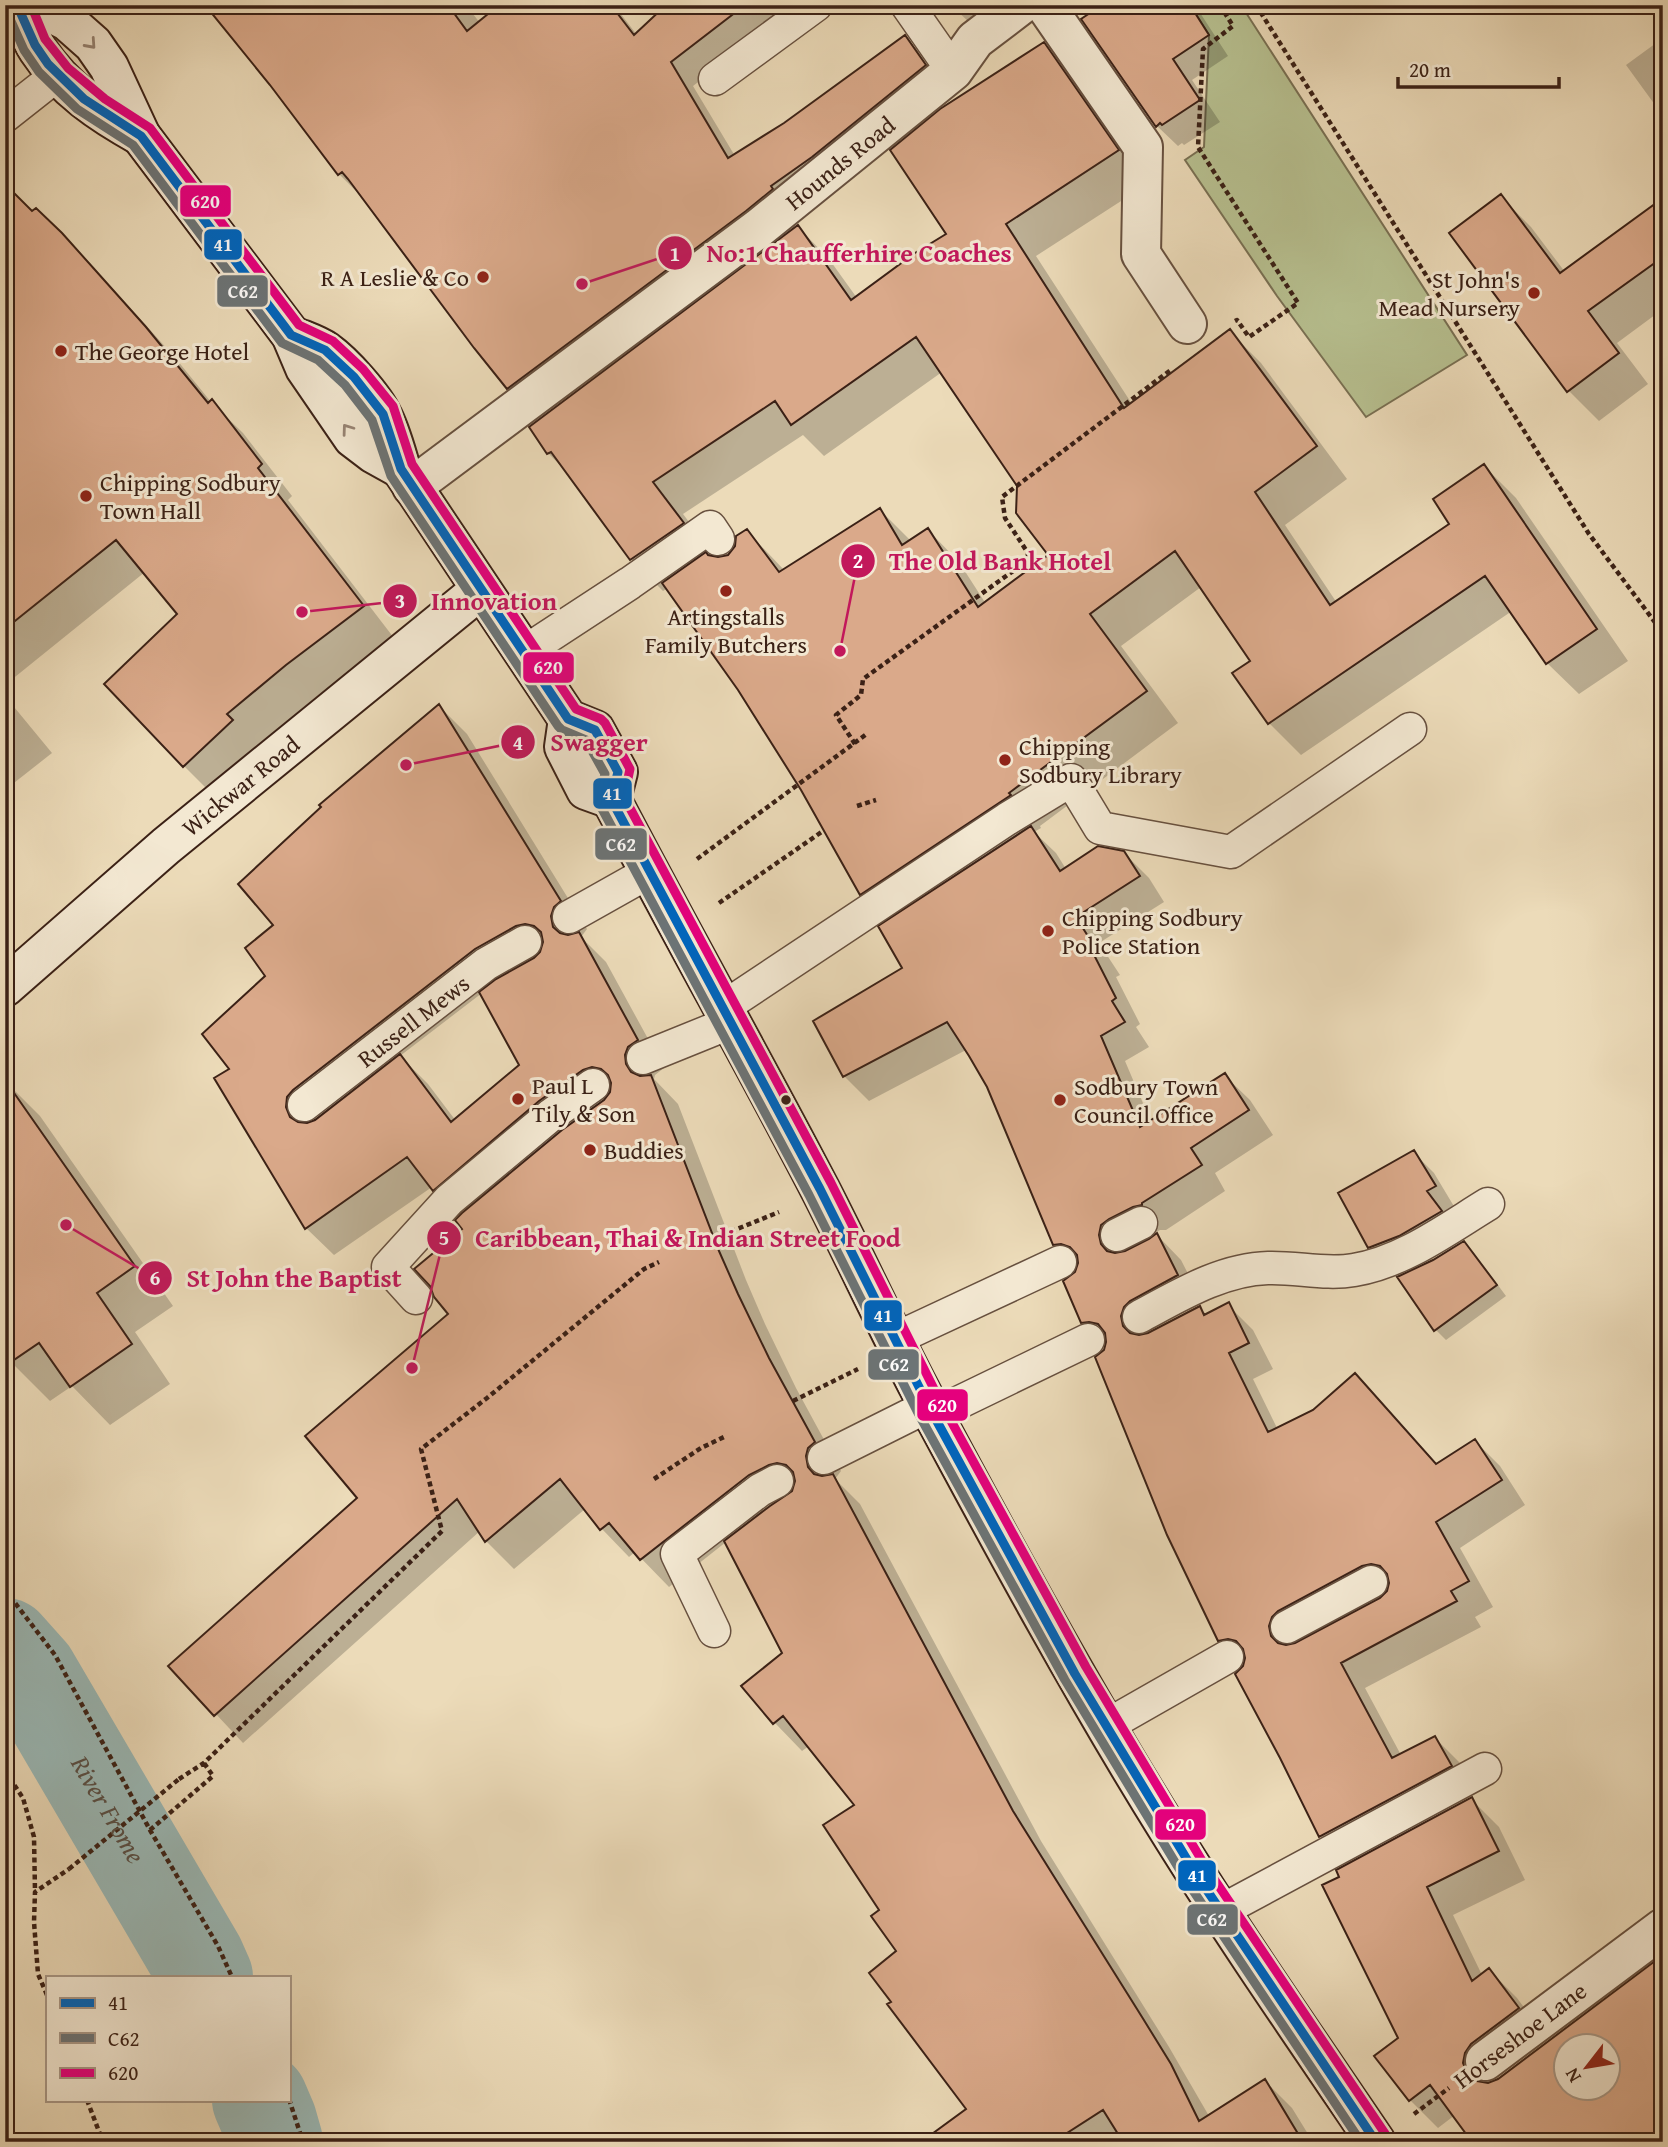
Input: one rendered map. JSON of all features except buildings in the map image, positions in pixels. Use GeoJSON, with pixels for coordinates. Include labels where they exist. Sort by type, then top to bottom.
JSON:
{"type":"FeatureCollection","features":[{"type":"Feature","properties":{"kind":"main road"},"geometry":{"type":"LineString","coordinates":[[18,5],[36,48],[57,75],[75,93],[108,118],[141,136]]}},
{"type":"Feature","properties":{"kind":"main road"},"geometry":{"type":"LineString","coordinates":[[36,5],[67,21],[93,44],[109,67],[141,136],[291,335],[305,368],[352,438],[406,478],[568,719],[564,747],[575,770],[586,790],[611,799],[653,881],[728,1014],[931,1411],[1106,1726],[1221,1912],[1376,2142]]}},
{"type":"Feature","properties":{"kind":"main road","name":"Hounds Road"},"geometry":{"type":"LineString","coordinates":[[406,478],[759,228],[953,71],[975,40],[1021,5]]}},
{"type":"Feature","properties":{"kind":"main road"},"geometry":{"type":"LineString","coordinates":[[1045,5],[1143,147],[1142,254],[1186,324]]}},
{"type":"Feature","properties":{"kind":"main road","name":"Wickwar Road"},"geometry":{"type":"LineString","coordinates":[[5,987],[166,846],[481,590]]}},
{"type":"Feature","properties":{"kind":"main road","name":"Horseshoe Lane"},"geometry":{"type":"LineString","coordinates":[[1485,2061],[1663,1928]]}},
{"type":"Feature","properties":{"kind":"lane"},"geometry":{"type":"LineString","coordinates":[[715,79],[816,5]]}},
{"type":"Feature","properties":{"kind":"lane"},"geometry":{"type":"LineString","coordinates":[[907,5],[953,71]]}},
{"type":"Feature","properties":{"kind":"lane"},"geometry":{"type":"LineString","coordinates":[[5,116],[57,75]]}},
{"type":"Feature","properties":{"kind":"lane"},"geometry":{"type":"LineString","coordinates":[[523,653],[710,527],[718,539]]}},
{"type":"Feature","properties":{"kind":"lane"},"geometry":{"type":"LineString","coordinates":[[643,1058],[728,1014],[1007,819],[1071,780],[1100,828],[1230,852],[1410,729]]}},
{"type":"Feature","properties":{"kind":"lane"},"geometry":{"type":"LineString","coordinates":[[569,917],[653,881]]}},
{"type":"Feature","properties":{"kind":"lane","name":"Russell Mews"},"geometry":{"type":"LineString","coordinates":[[303,1105],[486,964],[525,942]]}},
{"type":"Feature","properties":{"kind":"lane"},"geometry":{"type":"LineString","coordinates":[[416,1298],[388,1267],[449,1200],[551,1115],[593,1085]]}},
{"type":"Feature","properties":{"kind":"lane"},"geometry":{"type":"LineString","coordinates":[[1139,1317],[1196,1287],[1246,1270],[1354,1270],[1388,1260],[1432,1238],[1488,1203]]}},
{"type":"Feature","properties":{"kind":"lane"},"geometry":{"type":"LineString","coordinates":[[897,1343],[1060,1262]]}},
{"type":"Feature","properties":{"kind":"lane"},"geometry":{"type":"LineString","coordinates":[[824,1458],[1088,1340]]}},
{"type":"Feature","properties":{"kind":"lane"},"geometry":{"type":"LineString","coordinates":[[714,1631],[677,1554],[760,1490],[777,1481]]}},
{"type":"Feature","properties":{"kind":"lane"},"geometry":{"type":"LineString","coordinates":[[1287,1627],[1371,1583]]}},
{"type":"Feature","properties":{"kind":"lane"},"geometry":{"type":"LineString","coordinates":[[1106,1726],[1227,1657]]}},
{"type":"Feature","properties":{"kind":"lane"},"geometry":{"type":"LineString","coordinates":[[1221,1912],[1485,1769]]}},
{"type":"Feature","properties":{"kind":"path"},"geometry":{"type":"LineString","coordinates":[[1220,5],[1233,26],[1203,48],[1198,147],[1298,303],[1249,337],[1237,320],[1226,329]]}},
{"type":"Feature","properties":{"kind":"path"},"geometry":{"type":"LineString","coordinates":[[1256,5],[1589,534],[1663,633]]}},
{"type":"Feature","properties":{"kind":"path"},"geometry":{"type":"LineString","coordinates":[[855,744],[836,715],[861,695],[863,679],[1027,561],[1028,552],[1005,518],[1002,497],[1181,362]]}},
{"type":"Feature","properties":{"kind":"path"},"geometry":{"type":"LineString","coordinates":[[653,881],[868,733]]}},
{"type":"Feature","properties":{"kind":"path"},"geometry":{"type":"LineString","coordinates":[[857,806],[876,800]]}},
{"type":"Feature","properties":{"kind":"path"},"geometry":{"type":"LineString","coordinates":[[680,929],[823,831]]}},
{"type":"Feature","properties":{"kind":"path"},"geometry":{"type":"LineString","coordinates":[[715,1238],[822,1194]]}},
{"type":"Feature","properties":{"kind":"path"},"geometry":{"type":"LineString","coordinates":[[36,1892],[204,1763],[442,1531],[421,1449],[644,1269],[659,1262]]}},
{"type":"Feature","properties":{"kind":"path"},"geometry":{"type":"LineString","coordinates":[[793,1401],[897,1343]]}},
{"type":"Feature","properties":{"kind":"path"},"geometry":{"type":"LineString","coordinates":[[654,1479],[701,1448],[724,1437]]}},
{"type":"Feature","properties":{"kind":"path"},"geometry":{"type":"LineString","coordinates":[[5,1590],[55,1655],[150,1830],[218,1946],[232,1976]]}},
{"type":"Feature","properties":{"kind":"path"},"geometry":{"type":"LineString","coordinates":[[150,1830],[213,1776],[204,1763]]}},
{"type":"Feature","properties":{"kind":"path"},"geometry":{"type":"LineString","coordinates":[[5,1771],[23,1798],[34,1837],[34,1922],[38,1974],[46,1994]]}},
{"type":"Feature","properties":{"kind":"path","name":"Horseshoe Lane"},"geometry":{"type":"LineString","coordinates":[[1413,2115],[1485,2061]]}},
{"type":"Feature","properties":{"kind":"path"},"geometry":{"type":"LineString","coordinates":[[89,2102],[103,2142]]}},
{"type":"Feature","properties":{"kind":"path"},"geometry":{"type":"LineString","coordinates":[[290,2102],[303,2142]]}},
{"type":"Feature","properties":{"kind":"green space"},"geometry":{"type":"Polygon","coordinates":[[[1190,5],[1241,5],[1467,355],[1366,417],[1277,296],[1185,160],[1204,147],[1209,35],[1190,5]]]}},
{"type":"Feature","properties":{"kind":"waterway","name":"River Frome"},"geometry":{"type":"LineString","coordinates":[[5,1646],[30,1674],[205,1976]]}},
{"type":"Feature","properties":{"kind":"waterway","name":"River Frome"},"geometry":{"type":"LineString","coordinates":[[261,2102],[275,2142]]}},
{"type":"Feature","properties":{"kind":"transit line","name":"41"},"geometry":{"type":"LineString","coordinates":[[17,5],[35,45],[48,64],[84,99],[141,136],[291,335],[325,350],[354,377],[383,414],[401,469],[568,719],[595,730],[618,772],[611,799],[820,1189],[928,1405],[1075,1674],[1194,1871],[1376,2142]]}},
{"type":"Feature","properties":{"kind":"transit line","name":"620"},"geometry":{"type":"LineString","coordinates":[[31,5],[45,39],[68,68],[105,99],[150,128],[299,325],[333,341],[363,369],[393,406],[412,464],[576,709],[605,723],[630,769],[624,797],[831,1183],[939,1399],[1086,1667],[1204,1864],[1386,2135]]}},
{"type":"Feature","properties":{"kind":"transit line","name":"C62"},"geometry":{"type":"LineString","coordinates":[[6,10],[24,50],[39,72],[77,109],[133,145],[282,343],[318,360],[345,385],[372,420],[391,476],[558,726],[586,740],[605,774],[599,797],[600,805],[809,1195],[917,1411],[1065,1680],[1184,1877],[1361,2142]]}},
{"type":"Feature","properties":{"kind":"place","name":"R A Leslie & Co"},"geometry":{"type":"Point","coordinates":[483,277]}},
{"type":"Feature","properties":{"kind":"place","name":"No:1 Chaufferhire Coaches"},"geometry":{"type":"Point","coordinates":[582,284]}},
{"type":"Feature","properties":{"kind":"place","name":"St John's Mead Nursery"},"geometry":{"type":"Point","coordinates":[1534,293]}},
{"type":"Feature","properties":{"kind":"place","name":"The George Hotel"},"geometry":{"type":"Point","coordinates":[61,351]}},
{"type":"Feature","properties":{"kind":"place","name":"Chipping Sodbury Town Hall"},"geometry":{"type":"Point","coordinates":[86,496]}},
{"type":"Feature","properties":{"kind":"place","name":"Artingstalls Family Butchers"},"geometry":{"type":"Point","coordinates":[726,591]}},
{"type":"Feature","properties":{"kind":"place","name":"Innovation"},"geometry":{"type":"Point","coordinates":[302,612]}},
{"type":"Feature","properties":{"kind":"place","name":"The Old Bank Hotel"},"geometry":{"type":"Point","coordinates":[840,651]}},
{"type":"Feature","properties":{"kind":"place","name":"Chipping Sodbury Library"},"geometry":{"type":"Point","coordinates":[1005,760]}},
{"type":"Feature","properties":{"kind":"place","name":"Swagger"},"geometry":{"type":"Point","coordinates":[406,765]}},
{"type":"Feature","properties":{"kind":"place","name":"Chipping Sodbury Police Station"},"geometry":{"type":"Point","coordinates":[1048,931]}},
{"type":"Feature","properties":{"kind":"place","name":"Paul L Tily & Son"},"geometry":{"type":"Point","coordinates":[518,1099]}},
{"type":"Feature","properties":{"kind":"place","name":"Sodbury Town Council Office"},"geometry":{"type":"Point","coordinates":[1060,1100]}},
{"type":"Feature","properties":{"kind":"place","name":"Buddies"},"geometry":{"type":"Point","coordinates":[590,1150]}},
{"type":"Feature","properties":{"kind":"place","name":"St John the Baptist"},"geometry":{"type":"Point","coordinates":[66,1225]}},
{"type":"Feature","properties":{"kind":"place","name":"Caribbean, Thai & Indian Street Food"},"geometry":{"type":"Point","coordinates":[412,1368]}}]}
